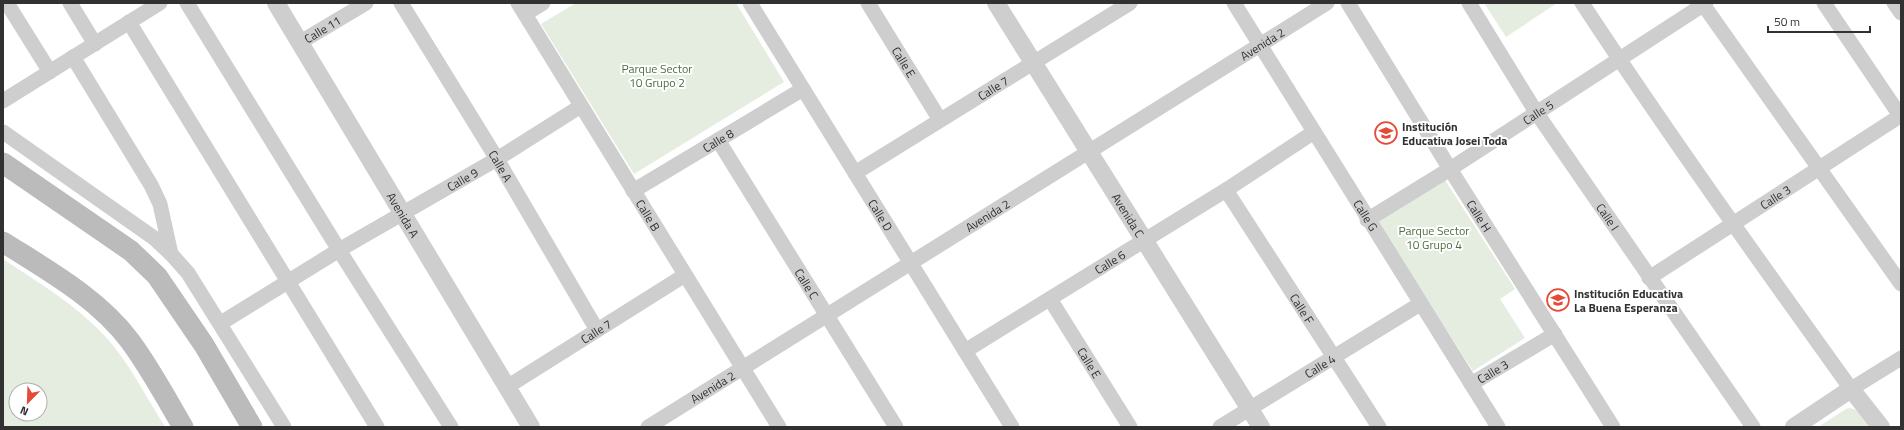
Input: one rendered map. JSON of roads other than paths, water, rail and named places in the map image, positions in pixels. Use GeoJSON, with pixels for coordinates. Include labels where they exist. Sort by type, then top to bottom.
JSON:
{"type":"FeatureCollection","features":[{"type":"Feature","properties":{"kind":"main road"},"geometry":{"type":"LineString","coordinates":[[3,163],[131,251],[157,276],[204,345],[252,427]]}},
{"type":"Feature","properties":{"kind":"main road"},"geometry":{"type":"LineString","coordinates":[[3,242],[59,278],[105,314],[129,340],[183,427]]}},
{"type":"Feature","properties":{"kind":"street"},"geometry":{"type":"LineString","coordinates":[[7,3],[50,72]]}},
{"type":"Feature","properties":{"kind":"street"},"geometry":{"type":"LineString","coordinates":[[70,3],[95,44]]}},
{"type":"Feature","properties":{"kind":"street"},"geometry":{"type":"LineString","coordinates":[[3,100],[129,22],[139,9],[160,3]]}},
{"type":"Feature","properties":{"kind":"street"},"geometry":{"type":"LineString","coordinates":[[187,3],[339,250],[451,427]]}},
{"type":"Feature","properties":{"kind":"street","name":"Avenida A"},"geometry":{"type":"LineString","coordinates":[[276,3],[531,427]]}},
{"type":"Feature","properties":{"kind":"street","name":"Calle 11"},"geometry":{"type":"LineString","coordinates":[[300,43],[366,3]]}},
{"type":"Feature","properties":{"kind":"street","name":"Calle A"},"geometry":{"type":"LineString","coordinates":[[401,3],[497,159],[597,330]]}},
{"type":"Feature","properties":{"kind":"street"},"geometry":{"type":"LineString","coordinates":[[521,9],[543,3]]}},
{"type":"Feature","properties":{"kind":"street","name":"Calle E"},"geometry":{"type":"LineString","coordinates":[[868,3],[940,120]]}},
{"type":"Feature","properties":{"kind":"street","name":"Avenida C"},"geometry":{"type":"LineString","coordinates":[[996,3],[1261,427]]}},
{"type":"Feature","properties":{"kind":"street","name":"Calle 7"},"geometry":{"type":"LineString","coordinates":[[855,173],[1033,63],[1115,7],[1130,3]]}},
{"type":"Feature","properties":{"kind":"street","name":"Calle G"},"geometry":{"type":"LineString","coordinates":[[1234,3],[1367,220],[1498,427]]}},
{"type":"Feature","properties":{"kind":"street","name":"Avenida 2"},"geometry":{"type":"LineString","coordinates":[[648,427],[1327,3]]}},
{"type":"Feature","properties":{"kind":"street","name":"Calle H"},"geometry":{"type":"LineString","coordinates":[[1348,3],[1450,169],[1613,427]]}},
{"type":"Feature","properties":{"kind":"street","name":"Calle I"},"geometry":{"type":"LineString","coordinates":[[1469,3],[1536,112],[1753,427]]}},
{"type":"Feature","properties":{"kind":"street"},"geometry":{"type":"LineString","coordinates":[[1582,3],[1733,223],[1851,389],[1881,427]]}},
{"type":"Feature","properties":{"kind":"street"},"geometry":{"type":"LineString","coordinates":[[1824,3],[1901,117]]}},
{"type":"Feature","properties":{"kind":"street"},"geometry":{"type":"LineString","coordinates":[[1894,3],[1901,13]]}},
{"type":"Feature","properties":{"kind":"street","name":"Calle D"},"geometry":{"type":"LineString","coordinates":[[753,4],[803,89],[1012,427]]}},
{"type":"Feature","properties":{"kind":"street"},"geometry":{"type":"LineString","coordinates":[[1704,4],[1901,284]]}},
{"type":"Feature","properties":{"kind":"street","name":"Calle 5"},"geometry":{"type":"LineString","coordinates":[[1367,220],[1450,169],[1704,4]]}},
{"type":"Feature","properties":{"kind":"street","name":"Calle B"},"geometry":{"type":"LineString","coordinates":[[521,9],[778,427]]}},
{"type":"Feature","properties":{"kind":"street"},"geometry":{"type":"LineString","coordinates":[[129,22],[378,427]]}},
{"type":"Feature","properties":{"kind":"street"},"geometry":{"type":"LineString","coordinates":[[73,57],[152,185],[160,204],[172,254]]}},
{"type":"Feature","properties":{"kind":"street","name":"Calle 8"},"geometry":{"type":"LineString","coordinates":[[634,191],[803,89]]}},
{"type":"Feature","properties":{"kind":"street","name":"Calle 9"},"geometry":{"type":"LineString","coordinates":[[221,323],[339,250],[497,159],[581,106]]}},
{"type":"Feature","properties":{"kind":"street","name":"Calle 3"},"geometry":{"type":"LineString","coordinates":[[1649,278],[1901,117]]}},
{"type":"Feature","properties":{"kind":"street"},"geometry":{"type":"LineString","coordinates":[[3,132],[154,238],[172,254],[188,273],[221,323],[284,427]]}},
{"type":"Feature","properties":{"kind":"street","name":"Calle 6"},"geometry":{"type":"LineString","coordinates":[[965,351],[1226,190],[1314,132]]}},
{"type":"Feature","properties":{"kind":"street","name":"Calle C"},"geometry":{"type":"LineString","coordinates":[[718,140],[896,427]]}},
{"type":"Feature","properties":{"kind":"street","name":"Calle F"},"geometry":{"type":"LineString","coordinates":[[1226,190],[1379,427]]}},
{"type":"Feature","properties":{"kind":"street","name":"Calle 7"},"geometry":{"type":"LineString","coordinates":[[507,387],[685,275]]}},
{"type":"Feature","properties":{"kind":"street","name":"Calle E"},"geometry":{"type":"LineString","coordinates":[[1050,299],[1130,427]]}},
{"type":"Feature","properties":{"kind":"street","name":"Calle 4"},"geometry":{"type":"LineString","coordinates":[[1220,427],[1335,358],[1420,304]]}},
{"type":"Feature","properties":{"kind":"street","name":"Calle 3"},"geometry":{"type":"LineString","coordinates":[[1472,384],[1555,334]]}},
{"type":"Feature","properties":{"kind":"street"},"geometry":{"type":"LineString","coordinates":[[1794,427],[1901,358]]}},
{"type":"Feature","properties":{"kind":"place","name":"Institución Educativa Josei Toda"},"geometry":{"type":"Point","coordinates":[1386,133]}},
{"type":"Feature","properties":{"kind":"place","name":"Institución Educativa La Buena Esperanza"},"geometry":{"type":"Point","coordinates":[1558,300]}},
{"type":"Feature","properties":{"kind":"park label","name":"Parque Sector 10 Grupo 2"},"geometry":{"type":"Point","coordinates":[657,75]}},
{"type":"Feature","properties":{"kind":"park label","name":"Parque Sector 10 Grupo 4"},"geometry":{"type":"Point","coordinates":[1434,237]}}]}
